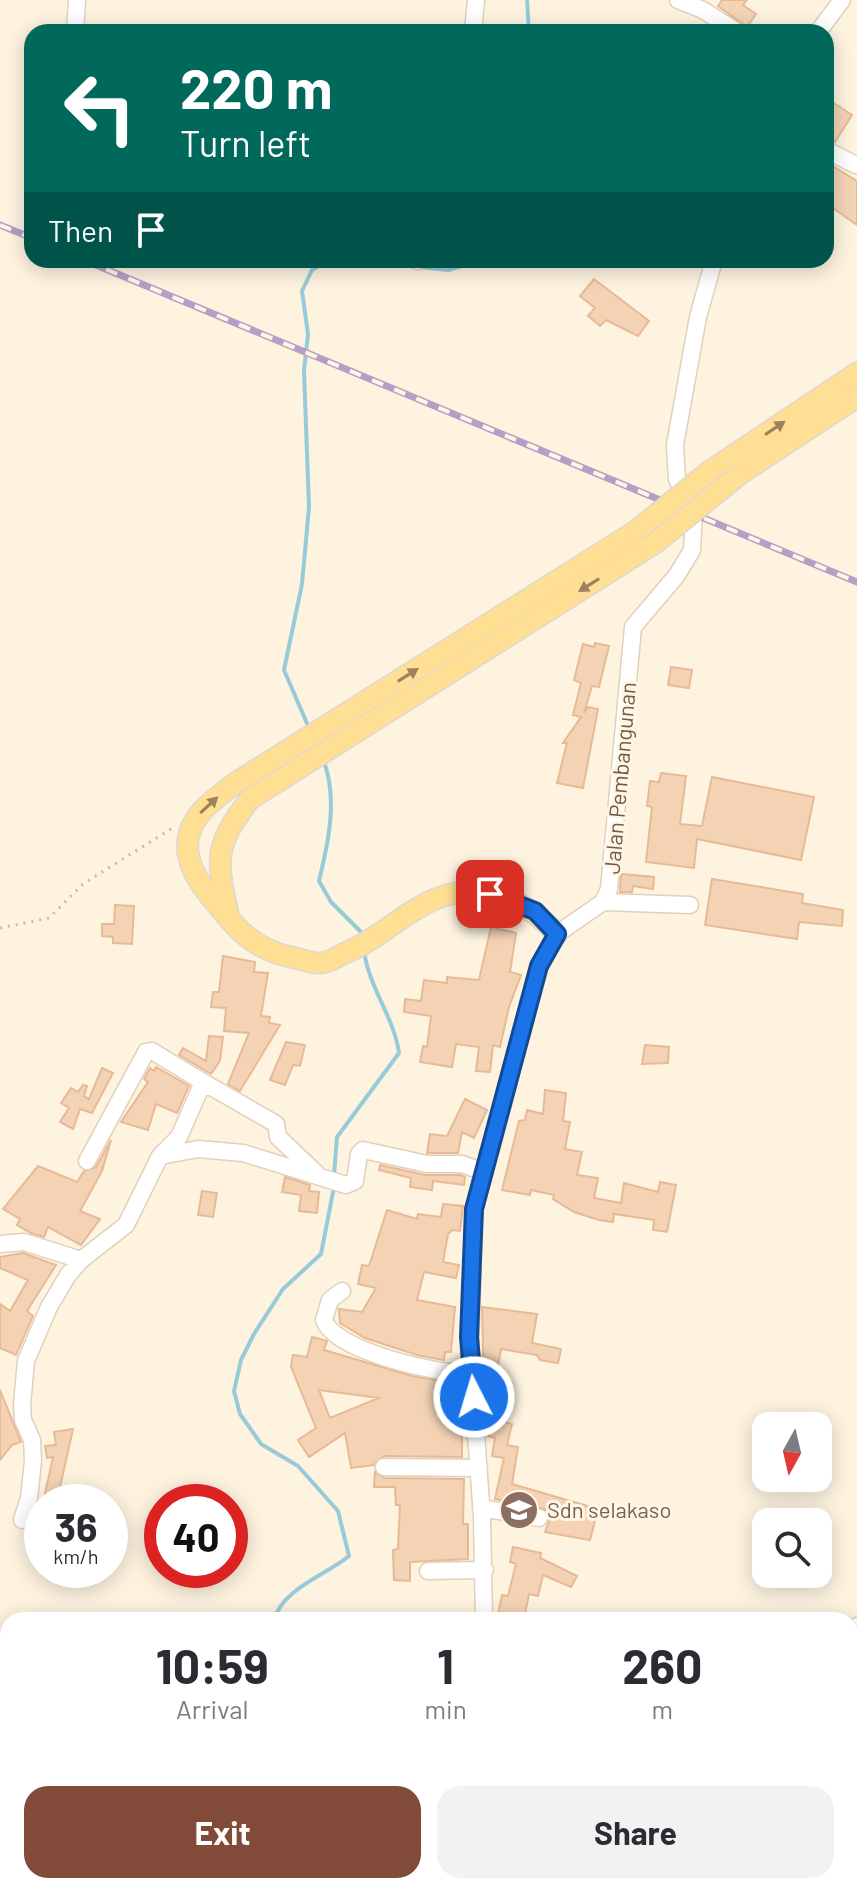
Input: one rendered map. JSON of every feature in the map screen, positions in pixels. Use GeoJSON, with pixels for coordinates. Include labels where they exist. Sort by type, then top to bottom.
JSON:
{"type":"FeatureCollection","features":[{"type":"Feature","properties":{"kind":"main road"},"geometry":{"type":"LineString","coordinates":[[183,829],[201,810],[237,782],[636,531],[710,471],[857,373]]}},
{"type":"Feature","properties":{"kind":"main road"},"geometry":{"type":"LineString","coordinates":[[230,920],[219,871],[225,832],[250,799],[655,543],[740,474],[857,397]]}},
{"type":"Feature","properties":{"kind":"main road"},"geometry":{"type":"LineString","coordinates":[[183,829],[225,832]]}},
{"type":"Feature","properties":{"kind":"main road"},"geometry":{"type":"LineString","coordinates":[[183,829],[196,877],[230,920],[248,940],[295,958],[321,964],[361,947],[423,902],[445,893],[474,890],[506,898],[535,911],[557,934]]}},
{"type":"Feature","properties":{"kind":"street"},"geometry":{"type":"LineString","coordinates":[[76,24],[77,0]]}},
{"type":"Feature","properties":{"kind":"street"},"geometry":{"type":"LineString","coordinates":[[474,24],[476,0]]}},
{"type":"Feature","properties":{"kind":"street"},"geometry":{"type":"LineString","coordinates":[[678,0],[703,10],[725,24]]}},
{"type":"Feature","properties":{"kind":"street"},"geometry":{"type":"LineString","coordinates":[[824,24],[842,0]]}},
{"type":"Feature","properties":{"kind":"street"},"geometry":{"type":"LineString","coordinates":[[834,154],[856,165]]}},
{"type":"Feature","properties":{"kind":"street","name":"Jalan Pembangunan"},"geometry":{"type":"LineString","coordinates":[[484,1612],[485,1570],[471,1373],[474,1209],[539,966],[557,934],[603,902],[609,889],[633,627],[677,575],[692,550],[694,514],[677,479],[675,445],[698,317],[712,268]]}},
{"type":"Feature","properties":{"kind":"street"},"geometry":{"type":"LineString","coordinates":[[603,902],[690,905]]}},
{"type":"Feature","properties":{"kind":"street"},"geometry":{"type":"LineString","coordinates":[[87,1161],[146,1052],[152,1051],[276,1124],[278,1137],[322,1179]]}},
{"type":"Feature","properties":{"kind":"street"},"geometry":{"type":"LineString","coordinates":[[22,1520],[29,1498],[33,1461],[32,1440],[23,1420],[26,1361],[49,1307],[81,1260],[126,1225],[160,1156],[179,1137],[200,1089],[208,1085]]}},
{"type":"Feature","properties":{"kind":"street"},"geometry":{"type":"LineString","coordinates":[[160,1156],[198,1149],[243,1153],[346,1185],[353,1183],[363,1150],[427,1164],[462,1164],[484,1172]]}},
{"type":"Feature","properties":{"kind":"street"},"geometry":{"type":"LineString","coordinates":[[0,1244],[31,1244],[81,1260]]}},
{"type":"Feature","properties":{"kind":"street"},"geometry":{"type":"LineString","coordinates":[[342,1291],[330,1300],[324,1320],[339,1338],[374,1354],[416,1364],[432,1372],[471,1373]]}},
{"type":"Feature","properties":{"kind":"street"},"geometry":{"type":"LineString","coordinates":[[384,1467],[479,1468]]}},
{"type":"Feature","properties":{"kind":"street"},"geometry":{"type":"LineString","coordinates":[[481,1508],[539,1518]]}},
{"type":"Feature","properties":{"kind":"street"},"geometry":{"type":"LineString","coordinates":[[428,1571],[485,1570]]}},
{"type":"Feature","properties":{"kind":"path"},"geometry":{"type":"LineString","coordinates":[[0,928],[49,918],[83,884],[183,829]]}},
{"type":"Feature","properties":{"kind":"building"},"geometry":{"type":"Polygon","coordinates":[[[722,0],[747,0],[743,5],[756,14],[749,24],[743,24],[718,6],[722,0]]]}},
{"type":"Feature","properties":{"kind":"building"},"geometry":{"type":"Polygon","coordinates":[[[834,103],[852,115],[834,142],[834,103]]]}},
{"type":"Feature","properties":{"kind":"building"},"geometry":{"type":"Polygon","coordinates":[[[834,167],[857,181],[857,225],[834,209],[834,167]]]}},
{"type":"Feature","properties":{"kind":"building"},"geometry":{"type":"Polygon","coordinates":[[[594,279],[649,321],[638,336],[606,320],[600,326],[588,316],[595,308],[580,296],[594,279]]]}},
{"type":"Feature","properties":{"kind":"building"},"geometry":{"type":"Polygon","coordinates":[[[595,643],[609,646],[599,687],[592,686],[584,713],[588,707],[598,709],[583,788],[557,783],[567,743],[563,743],[581,717],[573,715],[581,683],[574,680],[583,644],[594,647],[595,643]]]}},
{"type":"Feature","properties":{"kind":"building"},"geometry":{"type":"Polygon","coordinates":[[[671,667],[692,670],[689,688],[668,685],[671,667]]]}},
{"type":"Feature","properties":{"kind":"building"},"geometry":{"type":"Polygon","coordinates":[[[661,773],[686,776],[680,824],[702,826],[712,777],[814,797],[801,860],[697,839],[694,868],[646,862],[652,807],[647,806],[650,781],[659,782],[661,773]]]}},
{"type":"Feature","properties":{"kind":"building"},"geometry":{"type":"Polygon","coordinates":[[[621,874],[654,877],[653,889],[633,886],[632,892],[620,892],[621,874]]]}},
{"type":"Feature","properties":{"kind":"building"},"geometry":{"type":"Polygon","coordinates":[[[712,879],[803,894],[802,903],[843,910],[842,926],[799,922],[797,939],[705,925],[712,879]]]}},
{"type":"Feature","properties":{"kind":"building"},"geometry":{"type":"Polygon","coordinates":[[[115,905],[134,906],[132,944],[113,943],[113,937],[102,936],[102,924],[114,924],[115,905]]]}},
{"type":"Feature","properties":{"kind":"building"},"geometry":{"type":"Polygon","coordinates":[[[491,927],[516,933],[510,972],[521,975],[509,1007],[500,1047],[493,1045],[490,1072],[476,1071],[479,1047],[456,1044],[452,1067],[420,1062],[423,1046],[427,1047],[431,1016],[404,1012],[405,999],[421,1001],[424,980],[447,983],[447,977],[479,980],[491,927]]]}},
{"type":"Feature","properties":{"kind":"building"},"geometry":{"type":"Polygon","coordinates":[[[223,956],[255,962],[254,972],[268,973],[261,1016],[270,1017],[269,1023],[280,1025],[240,1091],[228,1084],[249,1033],[224,1031],[226,1008],[211,1007],[213,992],[219,992],[223,956]]]}},
{"type":"Feature","properties":{"kind":"building"},"geometry":{"type":"Polygon","coordinates":[[[209,1036],[223,1037],[220,1061],[211,1074],[179,1055],[183,1048],[206,1061],[209,1036]]]}},
{"type":"Feature","properties":{"kind":"building"},"geometry":{"type":"Polygon","coordinates":[[[286,1042],[305,1045],[300,1066],[293,1065],[285,1085],[270,1080],[286,1042]]]}},
{"type":"Feature","properties":{"kind":"building"},"geometry":{"type":"Polygon","coordinates":[[[645,1045],[669,1047],[668,1063],[642,1064],[645,1045]]]}},
{"type":"Feature","properties":{"kind":"building"},"geometry":{"type":"Polygon","coordinates":[[[156,1067],[189,1086],[177,1113],[156,1104],[148,1130],[121,1122],[148,1082],[144,1079],[150,1068],[154,1071],[156,1067]]]}},
{"type":"Feature","properties":{"kind":"building"},"geometry":{"type":"Polygon","coordinates":[[[102,1068],[113,1073],[92,1113],[80,1109],[73,1129],[60,1122],[69,1108],[61,1103],[71,1088],[78,1092],[83,1085],[87,1086],[84,1096],[89,1099],[102,1068]]]}},
{"type":"Feature","properties":{"kind":"building"},"geometry":{"type":"Polygon","coordinates":[[[545,1090],[566,1093],[563,1121],[570,1122],[565,1149],[582,1152],[577,1175],[598,1178],[594,1198],[621,1203],[624,1183],[658,1192],[660,1182],[676,1185],[667,1232],[653,1230],[654,1220],[614,1214],[613,1222],[599,1220],[574,1212],[553,1199],[554,1195],[531,1190],[530,1195],[502,1190],[519,1121],[525,1120],[527,1110],[543,1114],[545,1090]]]}},
{"type":"Feature","properties":{"kind":"building"},"geometry":{"type":"Polygon","coordinates":[[[465,1099],[487,1110],[474,1138],[462,1132],[458,1153],[427,1153],[430,1134],[447,1136],[465,1099]]]}},
{"type":"Feature","properties":{"kind":"building"},"geometry":{"type":"Polygon","coordinates":[[[111,1140],[102,1171],[80,1211],[100,1219],[81,1245],[48,1227],[44,1237],[31,1233],[17,1225],[20,1219],[3,1209],[38,1166],[77,1182],[84,1171],[96,1167],[111,1140]]]}},
{"type":"Feature","properties":{"kind":"building"},"geometry":{"type":"Polygon","coordinates":[[[380,1165],[425,1175],[460,1175],[465,1177],[464,1185],[433,1181],[432,1190],[410,1187],[411,1178],[379,1170],[380,1165]]]}},
{"type":"Feature","properties":{"kind":"building"},"geometry":{"type":"Polygon","coordinates":[[[285,1177],[310,1185],[309,1191],[319,1192],[317,1213],[299,1211],[301,1195],[282,1192],[285,1177]]]}},
{"type":"Feature","properties":{"kind":"building"},"geometry":{"type":"Polygon","coordinates":[[[202,1191],[217,1193],[213,1217],[198,1215],[202,1191]]]}},
{"type":"Feature","properties":{"kind":"building"},"geometry":{"type":"Polygon","coordinates":[[[443,1204],[463,1206],[460,1231],[452,1230],[448,1234],[443,1262],[459,1265],[456,1278],[424,1272],[417,1300],[455,1307],[451,1352],[445,1352],[444,1360],[417,1355],[365,1338],[340,1323],[339,1309],[362,1312],[376,1288],[358,1284],[362,1265],[369,1266],[387,1210],[417,1219],[418,1214],[441,1217],[443,1204]]]}},
{"type":"Feature","properties":{"kind":"building"},"geometry":{"type":"Polygon","coordinates":[[[23,1253],[56,1265],[27,1311],[33,1316],[16,1355],[0,1348],[0,1304],[10,1311],[28,1280],[0,1268],[0,1257],[23,1253]]]}},
{"type":"Feature","properties":{"kind":"building"},"geometry":{"type":"Polygon","coordinates":[[[482,1307],[537,1314],[532,1343],[561,1349],[558,1363],[540,1360],[537,1355],[501,1349],[496,1376],[504,1377],[502,1391],[484,1388],[482,1307]]]}},
{"type":"Feature","properties":{"kind":"building"},"geometry":{"type":"Polygon","coordinates":[[[312,1337],[327,1341],[324,1350],[412,1376],[457,1384],[451,1428],[462,1429],[462,1457],[384,1456],[374,1465],[351,1468],[345,1433],[309,1457],[298,1440],[316,1428],[291,1367],[293,1355],[307,1357],[312,1337]],[[319,1390],[330,1418],[379,1398],[319,1390]]]}},
{"type":"Feature","properties":{"kind":"building"},"geometry":{"type":"Polygon","coordinates":[[[0,1390],[21,1442],[12,1445],[0,1460],[0,1390]]]}},
{"type":"Feature","properties":{"kind":"building"},"geometry":{"type":"Polygon","coordinates":[[[492,1419],[512,1424],[507,1445],[518,1447],[512,1484],[598,1509],[590,1540],[545,1532],[550,1519],[545,1509],[495,1499],[504,1458],[492,1456],[495,1438],[488,1436],[492,1419]]]}},
{"type":"Feature","properties":{"kind":"building"},"geometry":{"type":"Polygon","coordinates":[[[73,1429],[61,1484],[47,1484],[53,1457],[47,1458],[45,1446],[56,1445],[54,1432],[73,1429]]]}},
{"type":"Feature","properties":{"kind":"building"},"geometry":{"type":"Polygon","coordinates":[[[375,1472],[384,1478],[464,1479],[463,1524],[468,1524],[468,1559],[410,1562],[410,1581],[394,1580],[393,1550],[398,1549],[400,1505],[396,1505],[395,1487],[374,1487],[375,1472]]]}},
{"type":"Feature","properties":{"kind":"building"},"geometry":{"type":"Polygon","coordinates":[[[513,1547],[541,1553],[540,1558],[577,1576],[571,1587],[543,1575],[538,1596],[529,1594],[525,1612],[499,1612],[502,1595],[508,1596],[516,1564],[510,1562],[513,1547]]]}},
{"type":"Feature","properties":{"kind":"waterway"},"geometry":{"type":"LineString","coordinates":[[527,0],[528,24]]}},
{"type":"Feature","properties":{"kind":"waterway"},"geometry":{"type":"LineString","coordinates":[[309,728],[284,670],[302,584],[309,507],[304,371],[308,334],[302,291],[316,268]]}},
{"type":"Feature","properties":{"kind":"waterway"},"geometry":{"type":"LineString","coordinates":[[430,268],[455,268]]}},
{"type":"Feature","properties":{"kind":"waterway"},"geometry":{"type":"LineString","coordinates":[[324,762],[331,806],[319,881],[331,902],[363,934]]}},
{"type":"Feature","properties":{"kind":"waterway"},"geometry":{"type":"LineString","coordinates":[[334,1175],[337,1137],[399,1053],[364,951]]}},
{"type":"Feature","properties":{"kind":"waterway"},"geometry":{"type":"LineString","coordinates":[[278,1612],[295,1591],[349,1556],[338,1511],[298,1466],[261,1444],[240,1414],[234,1391],[241,1360],[254,1334],[283,1289],[321,1254],[334,1187]]}},
{"type":"Feature","properties":{"kind":"railway"},"geometry":{"type":"LineString","coordinates":[[0,225],[24,235]]}},
{"type":"Feature","properties":{"kind":"railway"},"geometry":{"type":"LineString","coordinates":[[103,268],[857,582]]}},
{"type":"Feature","properties":{"kind":"place","name":"Sdn selakaso"},"geometry":{"type":"Point","coordinates":[519,1510]}},
{"type":"Feature","properties":{"kind":"route"},"geometry":{"type":"LineString","coordinates":[[474,1397],[469,1337],[474,1209],[539,966],[557,934],[535,911],[490,894]]}}]}
